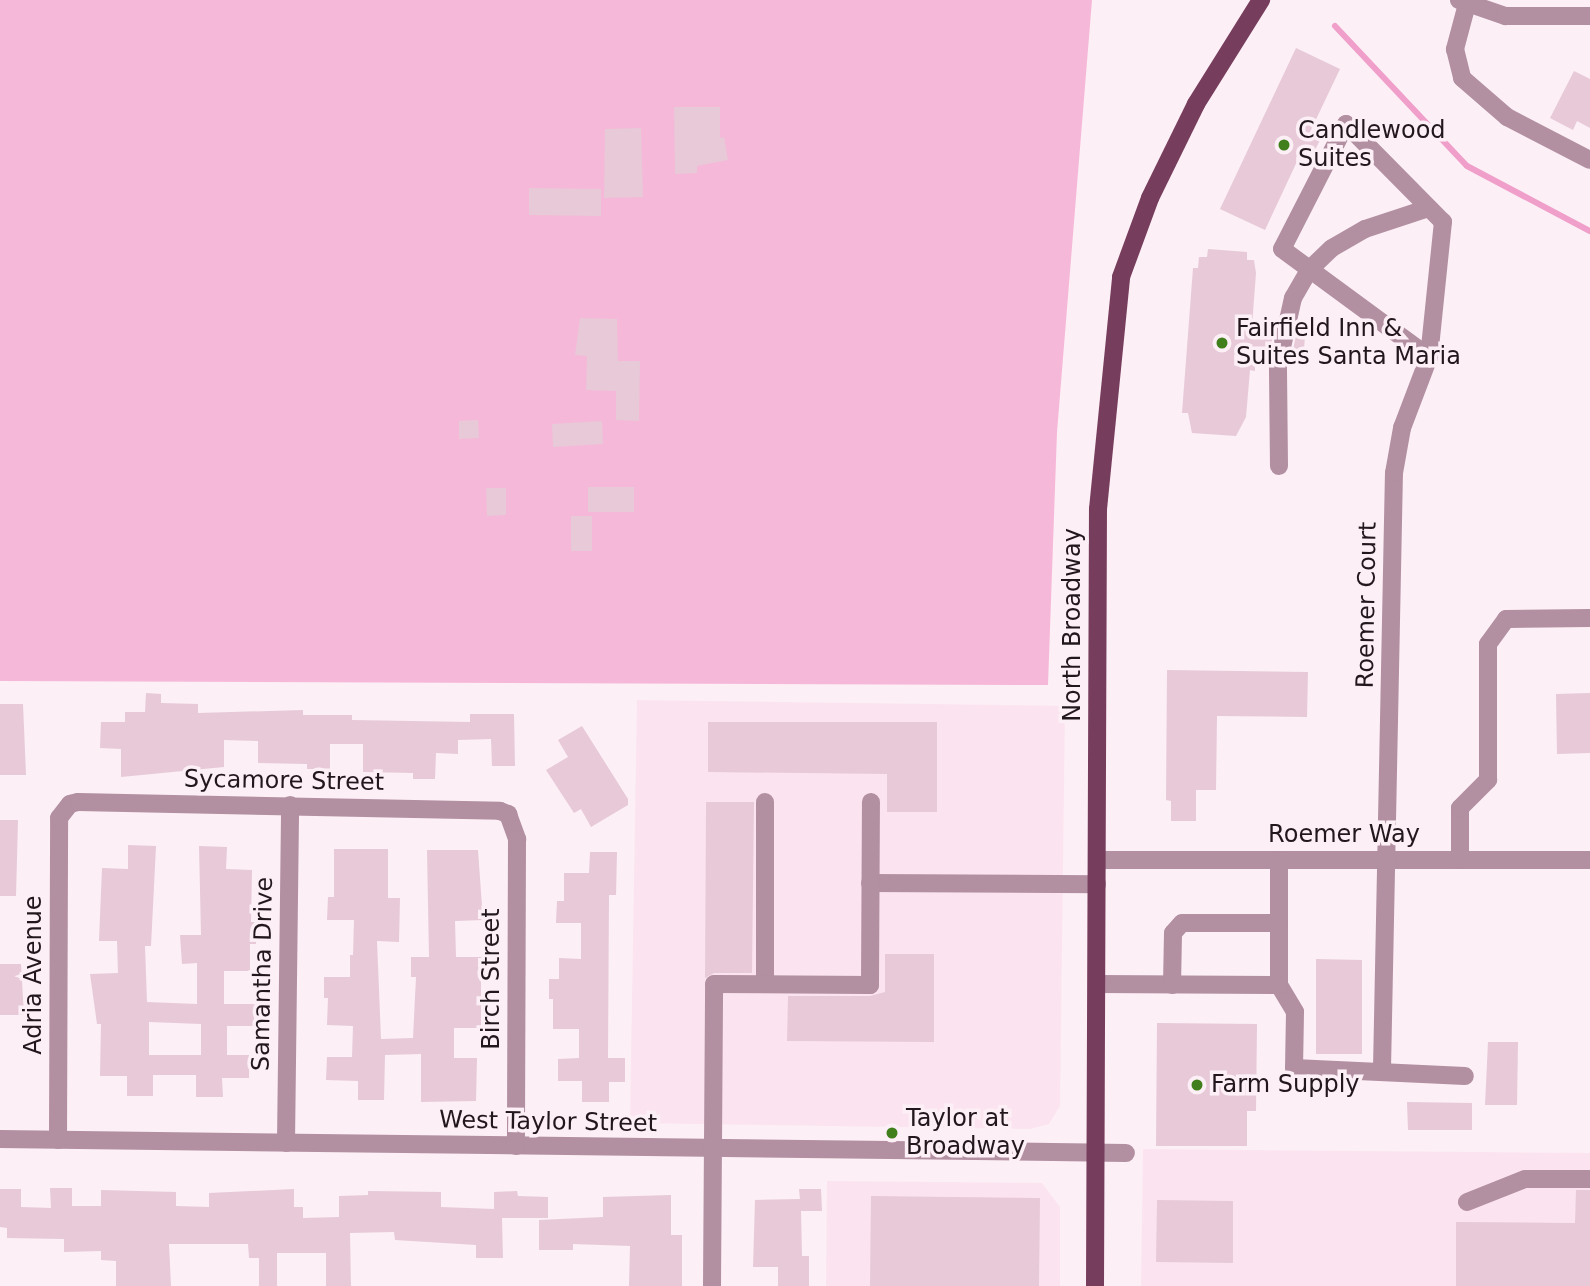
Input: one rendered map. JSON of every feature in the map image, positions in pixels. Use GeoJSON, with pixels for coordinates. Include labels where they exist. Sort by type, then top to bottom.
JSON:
{"type":"FeatureCollection","features":[{"type":"Feature","properties":{"kind":"main road","name":"North Broadway"},"geometry":{"type":"LineString","coordinates":[[1095,1286],[1098,509],[1121,278],[1150,198],[1190,116],[1261,0]]}},
{"type":"Feature","properties":{"kind":"street"},"geometry":{"type":"LineString","coordinates":[[1590,16],[1505,16],[1463,2],[1455,49],[1462,78],[1507,117],[1590,160]]}},
{"type":"Feature","properties":{"kind":"street"},"geometry":{"type":"LineString","coordinates":[[1279,466],[1278,365],[1284,324],[1310,270],[1332,248],[1365,229],[1429,208],[1346,124],[1282,249],[1310,270],[1429,357]]}},
{"type":"Feature","properties":{"kind":"street","name":"Roemer Court"},"geometry":{"type":"LineString","coordinates":[[1382,1069],[1394,473],[1402,428],[1429,357],[1443,222],[1429,208]]}},
{"type":"Feature","properties":{"kind":"street"},"geometry":{"type":"LineString","coordinates":[[1460,860],[1460,808],[1488,780],[1488,644],[1506,619],[1590,618]]}},
{"type":"Feature","properties":{"kind":"street","name":"Sycamore Street"},"geometry":{"type":"LineString","coordinates":[[62,811],[78,803],[500,810],[508,814]]}},
{"type":"Feature","properties":{"kind":"street"},"geometry":{"type":"LineString","coordinates":[[765,803],[765,984]]}},
{"type":"Feature","properties":{"kind":"street"},"geometry":{"type":"LineString","coordinates":[[712,1286],[714,984],[870,985],[871,803]]}},
{"type":"Feature","properties":{"kind":"street","name":"Samantha Drive"},"geometry":{"type":"LineString","coordinates":[[285,1143],[290,805]]}},
{"type":"Feature","properties":{"kind":"street","name":"Adria Avenue"},"geometry":{"type":"LineString","coordinates":[[58,1140],[62,811]]}},
{"type":"Feature","properties":{"kind":"street","name":"Birch Street"},"geometry":{"type":"LineString","coordinates":[[508,814],[517,839],[516,1146]]}},
{"type":"Feature","properties":{"kind":"street","name":"Roemer Way"},"geometry":{"type":"LineString","coordinates":[[1097,860],[1590,860]]}},
{"type":"Feature","properties":{"kind":"street"},"geometry":{"type":"LineString","coordinates":[[1279,860],[1279,985],[1295,1012],[1294,1068],[1382,1069],[1395,1076],[1465,1076]]}},
{"type":"Feature","properties":{"kind":"street"},"geometry":{"type":"LineString","coordinates":[[870,883],[1097,884]]}},
{"type":"Feature","properties":{"kind":"street"},"geometry":{"type":"LineString","coordinates":[[1172,985],[1173,933],[1182,923],[1279,923]]}},
{"type":"Feature","properties":{"kind":"street"},"geometry":{"type":"LineString","coordinates":[[1097,984],[1279,985]]}},
{"type":"Feature","properties":{"kind":"street","name":"West Taylor Street"},"geometry":{"type":"LineString","coordinates":[[0,1139],[1126,1153]]}},
{"type":"Feature","properties":{"kind":"street"},"geometry":{"type":"LineString","coordinates":[[1467,1202],[1525,1179],[1590,1179]]}},
{"type":"Feature","properties":{"kind":"shaded area"},"geometry":{"type":"Polygon","coordinates":[[[0,0],[1092,0],[1057,432],[1048,685],[0,681],[0,0]]]}},
{"type":"Feature","properties":{"kind":"shaded area"},"geometry":{"type":"Polygon","coordinates":[[[637,700],[1065,706],[1060,1106],[1049,1124],[1030,1129],[630,1123],[637,700]]]}},
{"type":"Feature","properties":{"kind":"shaded area"},"geometry":{"type":"Polygon","coordinates":[[[1143,1149],[1590,1153],[1590,1286],[1141,1286],[1143,1149]]]}},
{"type":"Feature","properties":{"kind":"shaded area"},"geometry":{"type":"Polygon","coordinates":[[[827,1181],[1042,1183],[1060,1207],[1060,1286],[826,1286],[827,1181]]]}},
{"type":"Feature","properties":{"kind":"building","name":"Candlewood Suites"},"geometry":{"type":"Polygon","coordinates":[[[1296,48],[1340,69],[1310,132],[1321,138],[1311,158],[1301,153],[1265,230],[1220,209],[1296,48]]]}},
{"type":"Feature","properties":{"kind":"building"},"geometry":{"type":"Polygon","coordinates":[[[1574,71],[1590,79],[1590,128],[1577,121],[1573,130],[1550,118],[1574,71]]]}},
{"type":"Feature","properties":{"kind":"building"},"geometry":{"type":"Polygon","coordinates":[[[674,107],[720,107],[720,138],[724,137],[728,160],[697,166],[697,173],[675,174],[674,107]]]}},
{"type":"Feature","properties":{"kind":"building"},"geometry":{"type":"Polygon","coordinates":[[[641,128],[643,197],[604,198],[605,129],[641,128]]]}},
{"type":"Feature","properties":{"kind":"building"},"geometry":{"type":"Polygon","coordinates":[[[529,188],[601,189],[601,216],[529,215],[529,188]]]}},
{"type":"Feature","properties":{"kind":"building","name":"Fairfield Inn & Suites Santa Maria"},"geometry":{"type":"Polygon","coordinates":[[[1208,249],[1247,252],[1247,260],[1254,260],[1256,273],[1252,326],[1274,332],[1268,358],[1255,357],[1255,371],[1250,370],[1246,417],[1236,436],[1192,433],[1188,413],[1182,413],[1193,268],[1198,268],[1199,257],[1207,257],[1208,249]]]}},
{"type":"Feature","properties":{"kind":"building"},"geometry":{"type":"Polygon","coordinates":[[[580,318],[617,319],[618,361],[640,361],[639,421],[616,420],[616,391],[586,390],[587,356],[575,355],[580,318]]]}},
{"type":"Feature","properties":{"kind":"building"},"geometry":{"type":"Polygon","coordinates":[[[1296,335],[1305,336],[1303,363],[1291,361],[1296,335]]]}},
{"type":"Feature","properties":{"kind":"building"},"geometry":{"type":"Polygon","coordinates":[[[478,420],[479,438],[459,439],[459,421],[478,420]]]}},
{"type":"Feature","properties":{"kind":"building"},"geometry":{"type":"Polygon","coordinates":[[[602,421],[603,444],[553,447],[552,424],[602,421]]]}},
{"type":"Feature","properties":{"kind":"building"},"geometry":{"type":"Polygon","coordinates":[[[588,487],[634,487],[634,512],[588,512],[588,487]]]}},
{"type":"Feature","properties":{"kind":"building"},"geometry":{"type":"Polygon","coordinates":[[[486,488],[506,488],[506,515],[487,516],[486,488]]]}},
{"type":"Feature","properties":{"kind":"building"},"geometry":{"type":"Polygon","coordinates":[[[571,516],[592,516],[592,551],[571,551],[571,516]]]}},
{"type":"Feature","properties":{"kind":"building"},"geometry":{"type":"Polygon","coordinates":[[[1167,670],[1308,672],[1307,717],[1217,716],[1216,790],[1196,790],[1196,821],[1171,821],[1171,801],[1166,800],[1167,670]]]}},
{"type":"Feature","properties":{"kind":"building"},"geometry":{"type":"Polygon","coordinates":[[[146,693],[161,694],[161,703],[198,704],[198,713],[303,710],[303,715],[352,715],[352,720],[470,722],[470,714],[514,714],[515,766],[492,766],[491,739],[458,740],[458,754],[436,753],[435,779],[413,779],[413,773],[363,772],[363,744],[330,744],[330,769],[307,769],[307,764],[258,763],[258,741],[224,740],[224,767],[121,777],[121,749],[100,748],[101,722],[125,722],[125,712],[145,712],[146,693]]]}},
{"type":"Feature","properties":{"kind":"building"},"geometry":{"type":"Polygon","coordinates":[[[1590,693],[1590,753],[1557,754],[1556,694],[1590,693]]]}},
{"type":"Feature","properties":{"kind":"building"},"geometry":{"type":"Polygon","coordinates":[[[0,704],[23,704],[26,775],[0,775],[0,704]]]}},
{"type":"Feature","properties":{"kind":"building"},"geometry":{"type":"Polygon","coordinates":[[[708,722],[937,722],[937,812],[887,812],[887,774],[708,772],[708,722]]]}},
{"type":"Feature","properties":{"kind":"building"},"geometry":{"type":"Polygon","coordinates":[[[582,726],[628,799],[628,805],[591,827],[581,809],[574,813],[546,770],[568,757],[558,740],[582,726]]]}},
{"type":"Feature","properties":{"kind":"building"},"geometry":{"type":"Polygon","coordinates":[[[706,802],[754,802],[752,973],[714,973],[705,978],[706,802]]]}},
{"type":"Feature","properties":{"kind":"building"},"geometry":{"type":"Polygon","coordinates":[[[0,820],[18,820],[16,896],[0,896],[0,820]]]}},
{"type":"Feature","properties":{"kind":"building"},"geometry":{"type":"Polygon","coordinates":[[[128,845],[156,846],[151,946],[145,946],[147,1002],[197,1004],[197,963],[182,964],[180,935],[201,935],[199,846],[227,847],[226,869],[252,870],[251,922],[256,922],[256,944],[250,944],[250,971],[224,971],[224,1004],[255,1004],[254,1026],[227,1026],[227,1055],[249,1055],[249,1078],[222,1078],[223,1097],[196,1097],[196,1075],[153,1075],[153,1096],[127,1096],[127,1076],[100,1076],[101,1024],[97,1024],[90,974],[118,973],[117,941],[99,941],[102,868],[128,869],[128,845]],[[149,1022],[149,1055],[201,1055],[201,1024],[149,1022]]]}},
{"type":"Feature","properties":{"kind":"building"},"geometry":{"type":"Polygon","coordinates":[[[334,849],[388,849],[388,898],[400,898],[399,942],[377,941],[381,1039],[413,1038],[416,977],[411,977],[411,957],[429,957],[427,850],[478,850],[483,920],[455,921],[456,957],[488,957],[488,980],[481,980],[481,1028],[454,1028],[454,1058],[477,1058],[476,1101],[421,1102],[421,1054],[385,1055],[384,1100],[358,1100],[358,1081],[326,1080],[327,1057],[352,1057],[353,1026],[327,1025],[328,998],[324,998],[324,977],[350,977],[350,955],[353,955],[354,920],[327,920],[328,897],[334,897],[334,849]]]}},
{"type":"Feature","properties":{"kind":"building"},"geometry":{"type":"Polygon","coordinates":[[[590,852],[617,852],[616,895],[609,895],[608,1058],[625,1058],[625,1082],[609,1082],[609,1102],[582,1102],[582,1081],[558,1081],[558,1059],[579,1058],[579,1029],[553,1029],[553,999],[549,999],[549,979],[559,979],[559,958],[581,959],[581,923],[556,923],[557,901],[564,901],[564,873],[589,873],[590,852]]]}},
{"type":"Feature","properties":{"kind":"building"},"geometry":{"type":"Polygon","coordinates":[[[885,954],[934,954],[934,1042],[787,1041],[788,996],[870,996],[885,992],[885,954]]]}},
{"type":"Feature","properties":{"kind":"building"},"geometry":{"type":"Polygon","coordinates":[[[1316,959],[1362,960],[1362,1054],[1316,1054],[1316,959]]]}},
{"type":"Feature","properties":{"kind":"building"},"geometry":{"type":"Polygon","coordinates":[[[0,964],[21,964],[24,1015],[0,1015],[0,964]]]}},
{"type":"Feature","properties":{"kind":"building","name":"Farm Supply"},"geometry":{"type":"Polygon","coordinates":[[[1157,1023],[1257,1024],[1256,1111],[1247,1111],[1247,1146],[1156,1146],[1157,1023]]]}},
{"type":"Feature","properties":{"kind":"building"},"geometry":{"type":"Polygon","coordinates":[[[1488,1042],[1518,1042],[1517,1105],[1485,1105],[1488,1042]]]}},
{"type":"Feature","properties":{"kind":"building"},"geometry":{"type":"Polygon","coordinates":[[[1407,1102],[1472,1103],[1472,1130],[1408,1130],[1407,1102]]]}},
{"type":"Feature","properties":{"kind":"building"},"geometry":{"type":"Polygon","coordinates":[[[50,1188],[72,1188],[72,1206],[101,1206],[101,1190],[176,1192],[176,1206],[209,1207],[209,1193],[294,1189],[294,1207],[303,1207],[303,1218],[339,1217],[339,1196],[368,1195],[368,1191],[441,1192],[441,1207],[494,1209],[494,1192],[517,1191],[518,1196],[548,1197],[548,1218],[502,1218],[503,1258],[476,1258],[476,1245],[395,1240],[394,1232],[350,1233],[351,1286],[326,1286],[326,1253],[277,1253],[277,1286],[259,1286],[259,1258],[249,1258],[248,1244],[169,1244],[171,1286],[116,1286],[116,1261],[101,1260],[101,1251],[64,1252],[64,1239],[7,1238],[7,1228],[0,1227],[0,1189],[21,1189],[21,1207],[51,1208],[50,1188]]]}},
{"type":"Feature","properties":{"kind":"building"},"geometry":{"type":"Polygon","coordinates":[[[799,1189],[821,1189],[822,1211],[801,1211],[802,1256],[809,1256],[809,1286],[778,1286],[778,1267],[753,1267],[755,1200],[800,1199],[799,1189]]]}},
{"type":"Feature","properties":{"kind":"building"},"geometry":{"type":"Polygon","coordinates":[[[1576,1190],[1590,1190],[1590,1286],[1456,1286],[1456,1222],[1575,1223],[1576,1190]]]}},
{"type":"Feature","properties":{"kind":"building"},"geometry":{"type":"Polygon","coordinates":[[[671,1195],[671,1235],[682,1235],[682,1286],[629,1286],[630,1246],[573,1244],[573,1250],[539,1250],[539,1220],[603,1217],[603,1197],[671,1195]]]}},
{"type":"Feature","properties":{"kind":"building"},"geometry":{"type":"Polygon","coordinates":[[[871,1196],[1040,1198],[1039,1286],[870,1286],[871,1196]]]}},
{"type":"Feature","properties":{"kind":"building"},"geometry":{"type":"Polygon","coordinates":[[[1157,1200],[1233,1201],[1233,1263],[1156,1262],[1157,1200]]]}},
{"type":"Feature","properties":{"kind":"waterway"},"geometry":{"type":"LineString","coordinates":[[1335,26],[1467,166],[1590,231]]}},
{"type":"Feature","properties":{"kind":"place","name":"Candlewood Suites"},"geometry":{"type":"Point","coordinates":[1284,145]}},
{"type":"Feature","properties":{"kind":"place","name":"Fairfield Inn & Suites Santa Maria"},"geometry":{"type":"Point","coordinates":[1222,343]}},
{"type":"Feature","properties":{"kind":"place","name":"Farm Supply"},"geometry":{"type":"Point","coordinates":[1197,1085]}},
{"type":"Feature","properties":{"kind":"place","name":"Taylor at Broadway"},"geometry":{"type":"Point","coordinates":[892,1133]}}]}
